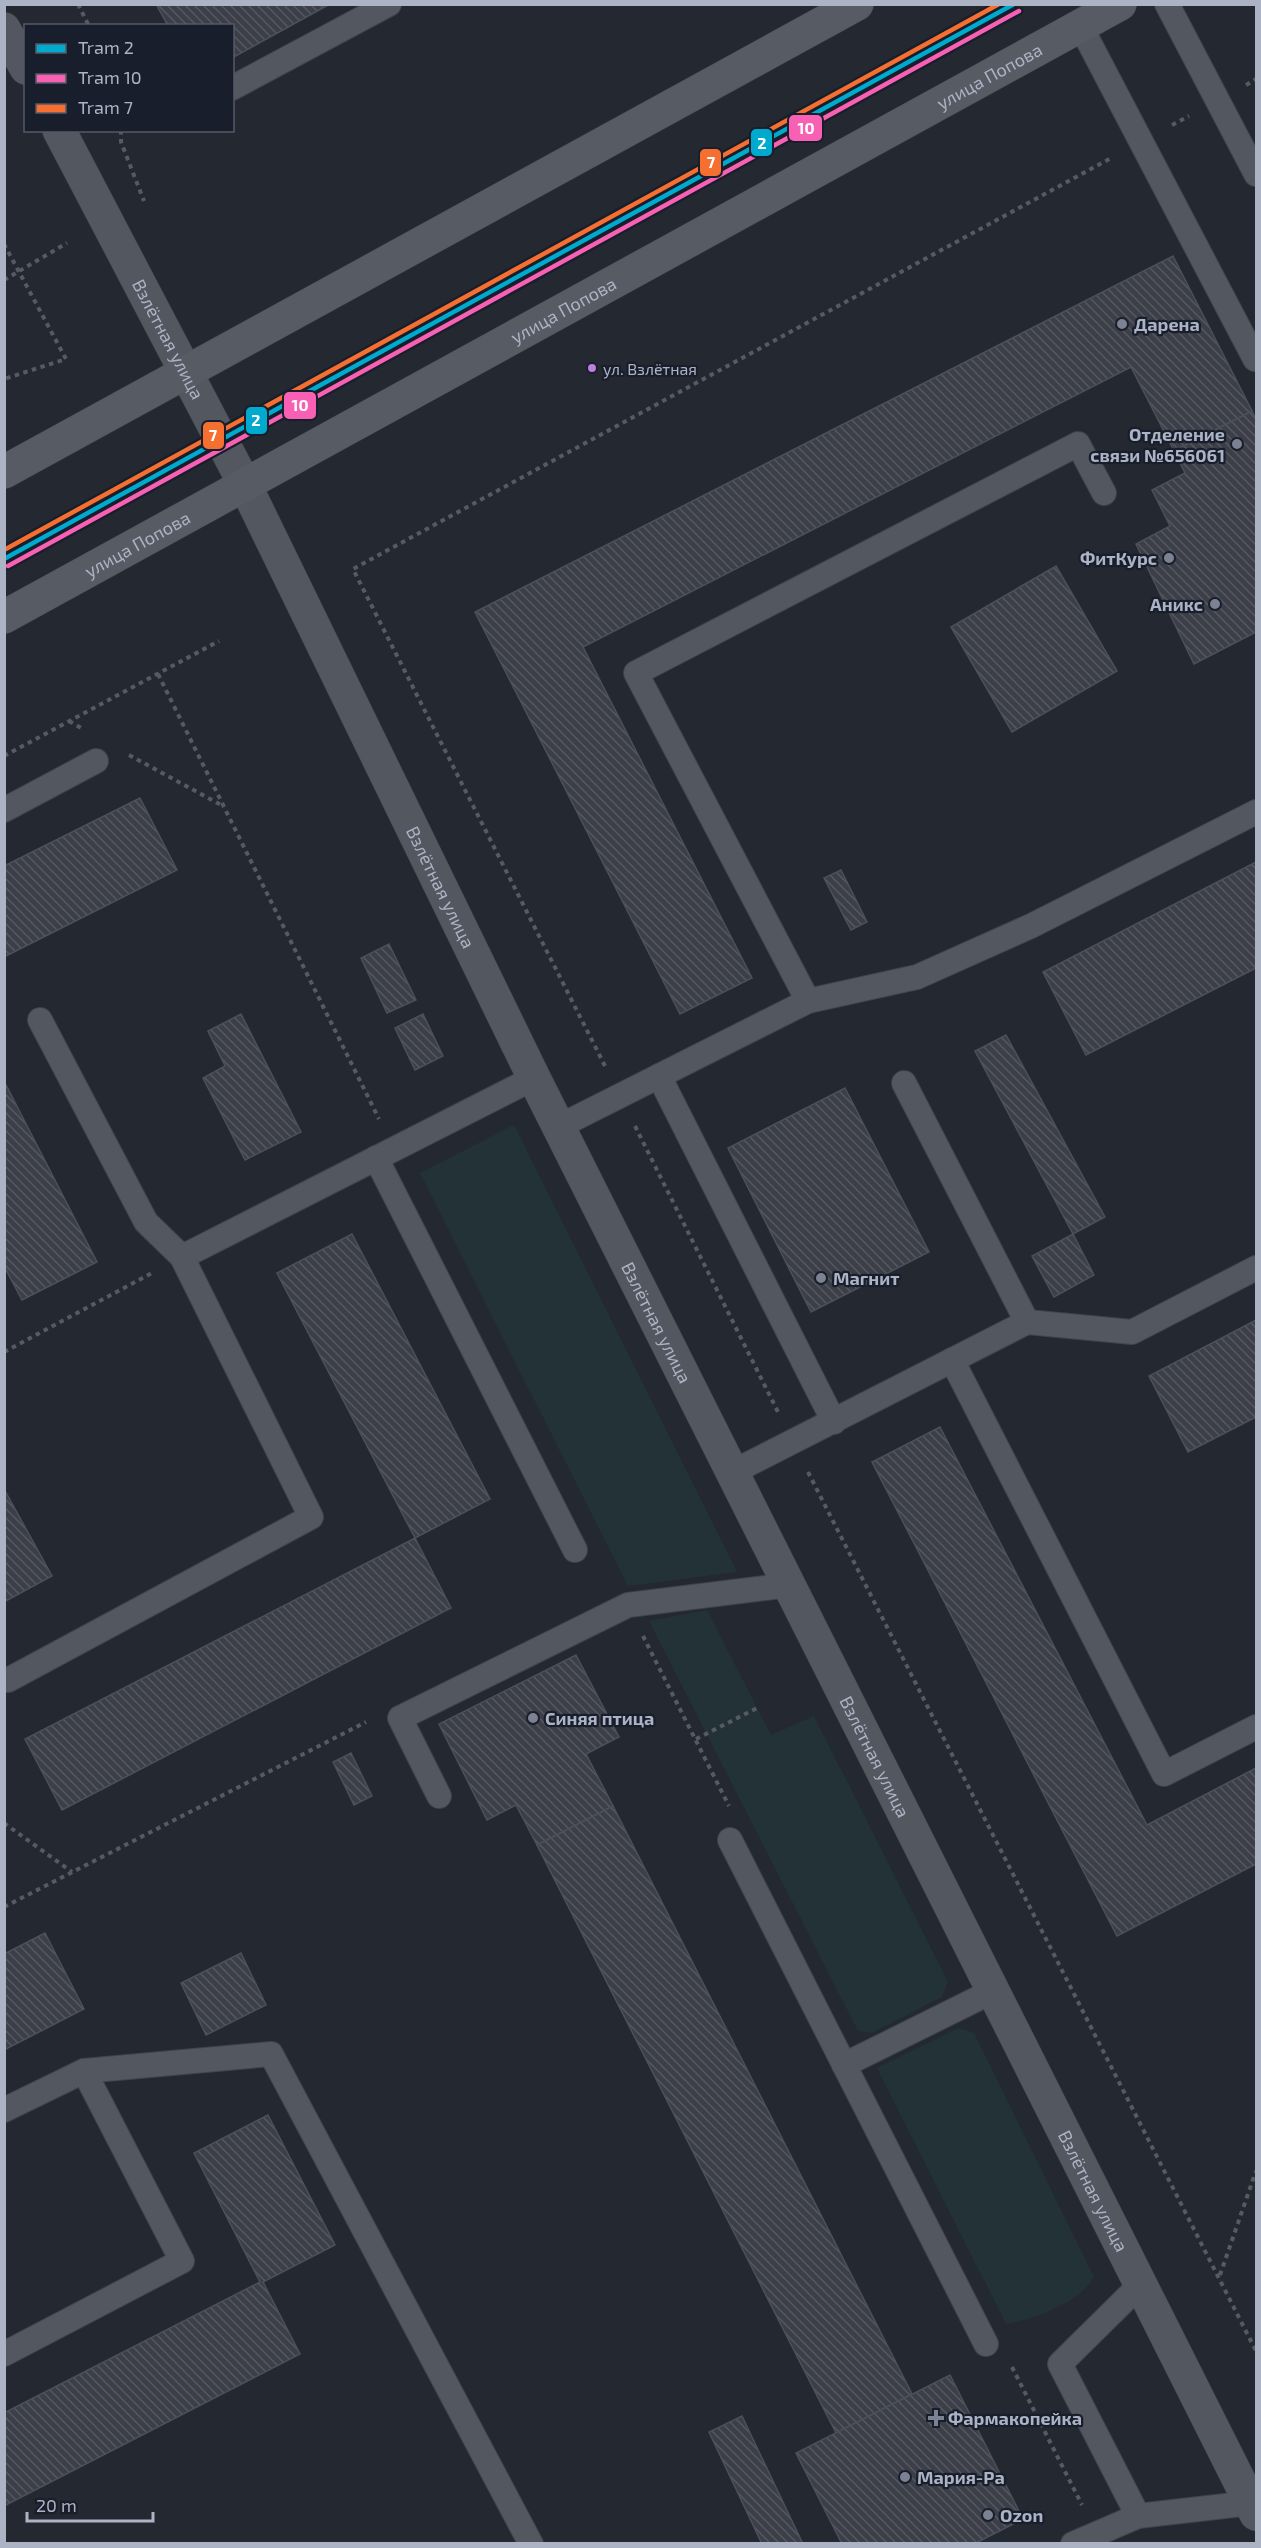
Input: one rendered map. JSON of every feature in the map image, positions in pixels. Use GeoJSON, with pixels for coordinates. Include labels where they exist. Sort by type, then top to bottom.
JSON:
{"type":"FeatureCollection","features":[{"type":"Feature","properties":{"kind":"main road"},"geometry":{"type":"LineString","coordinates":[[4,472],[857,4]]}},
{"type":"Feature","properties":{"kind":"main road","name":"улица Попова"},"geometry":{"type":"LineString","coordinates":[[4,616],[1120,4]]}},
{"type":"Feature","properties":{"kind":"street"},"geometry":{"type":"LineString","coordinates":[[4,29],[24,64]]}},
{"type":"Feature","properties":{"kind":"street","name":"Взлётная улица"},"geometry":{"type":"LineString","coordinates":[[60,132],[245,485],[558,1127],[1255,2505]]}},
{"type":"Feature","properties":{"kind":"lane"},"geometry":{"type":"LineString","coordinates":[[234,87],[389,4]]}},
{"type":"Feature","properties":{"kind":"lane"},"geometry":{"type":"LineString","coordinates":[[1167,4],[1257,174]]}},
{"type":"Feature","properties":{"kind":"lane"},"geometry":{"type":"LineString","coordinates":[[1081,27],[1255,359]]}},
{"type":"Feature","properties":{"kind":"lane"},"geometry":{"type":"LineString","coordinates":[[808,1001],[636,673],[1078,444],[1104,493]]}},
{"type":"Feature","properties":{"kind":"lane"},"geometry":{"type":"LineString","coordinates":[[4,810],[96,761]]}},
{"type":"Feature","properties":{"kind":"lane"},"geometry":{"type":"LineString","coordinates":[[558,1127],[808,1001],[917,977],[1031,926],[1257,812]]}},
{"type":"Feature","properties":{"kind":"lane"},"geometry":{"type":"LineString","coordinates":[[8,1680],[311,1517],[182,1257],[146,1222],[40,1020]]}},
{"type":"Feature","properties":{"kind":"lane"},"geometry":{"type":"LineString","coordinates":[[659,1076],[834,1422]]}},
{"type":"Feature","properties":{"kind":"lane"},"geometry":{"type":"LineString","coordinates":[[182,1257],[534,1078]]}},
{"type":"Feature","properties":{"kind":"lane"},"geometry":{"type":"LineString","coordinates":[[904,1083],[1028,1322]]}},
{"type":"Feature","properties":{"kind":"lane"},"geometry":{"type":"LineString","coordinates":[[376,1158],[575,1550]]}},
{"type":"Feature","properties":{"kind":"lane"},"geometry":{"type":"LineString","coordinates":[[731,1473],[1028,1322],[1132,1332],[1257,1268]]}},
{"type":"Feature","properties":{"kind":"lane"},"geometry":{"type":"LineString","coordinates":[[952,1360],[1164,1774],[1257,1727]]}},
{"type":"Feature","properties":{"kind":"lane"},"geometry":{"type":"LineString","coordinates":[[440,1796],[400,1718],[628,1605],[789,1585]]}},
{"type":"Feature","properties":{"kind":"lane"},"geometry":{"type":"LineString","coordinates":[[730,1840],[986,2344]]}},
{"type":"Feature","properties":{"kind":"lane"},"geometry":{"type":"LineString","coordinates":[[844,2065],[993,1991]]}},
{"type":"Feature","properties":{"kind":"lane"},"geometry":{"type":"LineString","coordinates":[[4,2110],[84,2071],[272,2054],[531,2544]]}},
{"type":"Feature","properties":{"kind":"lane"},"geometry":{"type":"LineString","coordinates":[[4,2354],[182,2261],[84,2071]]}},
{"type":"Feature","properties":{"kind":"lane"},"geometry":{"type":"LineString","coordinates":[[1138,2516],[1060,2364],[1142,2283]]}},
{"type":"Feature","properties":{"kind":"lane"},"geometry":{"type":"LineString","coordinates":[[1073,2544],[1138,2516],[1255,2505]]}},
{"type":"Feature","properties":{"kind":"path"},"geometry":{"type":"LineString","coordinates":[[78,4],[88,24]]}},
{"type":"Feature","properties":{"kind":"path"},"geometry":{"type":"LineString","coordinates":[[353,569],[1257,79]]}},
{"type":"Feature","properties":{"kind":"path"},"geometry":{"type":"LineString","coordinates":[[121,132],[121,142],[144,201]]}},
{"type":"Feature","properties":{"kind":"path"},"geometry":{"type":"LineString","coordinates":[[4,280],[67,243]]}},
{"type":"Feature","properties":{"kind":"path"},"geometry":{"type":"LineString","coordinates":[[4,244],[66,359],[4,379]]}},
{"type":"Feature","properties":{"kind":"path"},"geometry":{"type":"LineString","coordinates":[[4,756],[219,641]]}},
{"type":"Feature","properties":{"kind":"path"},"geometry":{"type":"LineString","coordinates":[[68,721],[89,732]]}},
{"type":"Feature","properties":{"kind":"path"},"geometry":{"type":"LineString","coordinates":[[120,750],[224,807]]}},
{"type":"Feature","properties":{"kind":"path"},"geometry":{"type":"LineString","coordinates":[[4,1352],[182,1257]]}},
{"type":"Feature","properties":{"kind":"path"},"geometry":{"type":"LineString","coordinates":[[696,1739],[759,1707]]}},
{"type":"Feature","properties":{"kind":"path"},"geometry":{"type":"LineString","coordinates":[[4,1907],[382,1713],[400,1718]]}},
{"type":"Feature","properties":{"kind":"path"},"geometry":{"type":"LineString","coordinates":[[4,1824],[72,1872]]}},
{"type":"Feature","properties":{"kind":"path"},"geometry":{"type":"LineString","coordinates":[[1220,2276],[1257,2171]]}},
{"type":"Feature","properties":{"kind":"path"},"geometry":{"type":"LineString","coordinates":[[1008,2359],[1097,2533]]}},
{"type":"Feature","properties":{"kind":"shaded area"},"geometry":{"type":"Polygon","coordinates":[[[514,1125],[737,1572],[628,1586],[420,1173],[514,1125]]]}},
{"type":"Feature","properties":{"kind":"shaded area"},"geometry":{"type":"Polygon","coordinates":[[[707,1610],[771,1735],[814,1716],[948,1982],[942,1997],[872,2033],[858,2031],[649,1621],[707,1610]]]}},
{"type":"Feature","properties":{"kind":"shaded area"},"geometry":{"type":"Polygon","coordinates":[[[958,2028],[974,2033],[1094,2277],[1078,2295],[1067,2302],[1042,2314],[1006,2324],[877,2068],[958,2028]]]}},
{"type":"Feature","properties":{"kind":"building"},"geometry":{"type":"Polygon","coordinates":[[[156,4],[330,4],[234,57],[234,24],[167,24],[156,4]]]}},
{"type":"Feature","properties":{"kind":"building"},"geometry":{"type":"Polygon","coordinates":[[[1173,256],[1252,411],[1174,451],[1131,367],[583,647],[752,978],[680,1014],[475,612],[1173,256]]]}},
{"type":"Feature","properties":{"kind":"building"},"geometry":{"type":"Polygon","coordinates":[[[1252,411],[1256,420],[1256,632],[1194,664],[1136,544],[1170,526],[1152,490],[1185,473],[1174,451],[1252,411]]]}},
{"type":"Feature","properties":{"kind":"building"},"geometry":{"type":"Polygon","coordinates":[[[1056,566],[1117,671],[1012,732],[951,627],[1056,566]]]}},
{"type":"Feature","properties":{"kind":"building"},"geometry":{"type":"Polygon","coordinates":[[[140,798],[177,870],[4,957],[4,866],[140,798]]]}},
{"type":"Feature","properties":{"kind":"building"},"geometry":{"type":"Polygon","coordinates":[[[1256,862],[1256,968],[1086,1055],[1043,972],[1256,862]]]}},
{"type":"Feature","properties":{"kind":"building"},"geometry":{"type":"Polygon","coordinates":[[[841,870],[867,922],[851,930],[824,878],[841,870]]]}},
{"type":"Feature","properties":{"kind":"building"},"geometry":{"type":"Polygon","coordinates":[[[389,944],[416,1000],[387,1013],[361,958],[389,944]]]}},
{"type":"Feature","properties":{"kind":"building"},"geometry":{"type":"Polygon","coordinates":[[[241,1014],[301,1132],[245,1160],[203,1078],[225,1066],[208,1031],[241,1014]]]}},
{"type":"Feature","properties":{"kind":"building"},"geometry":{"type":"Polygon","coordinates":[[[423,1014],[443,1056],[415,1070],[395,1028],[423,1014]]]}},
{"type":"Feature","properties":{"kind":"building"},"geometry":{"type":"Polygon","coordinates":[[[1006,1035],[1105,1217],[1073,1234],[975,1051],[1006,1035]]]}},
{"type":"Feature","properties":{"kind":"building"},"geometry":{"type":"Polygon","coordinates":[[[4,1081],[97,1262],[22,1300],[4,1266],[4,1081]]]}},
{"type":"Feature","properties":{"kind":"building"},"geometry":{"type":"Polygon","coordinates":[[[845,1088],[929,1252],[811,1312],[728,1148],[845,1088]]]}},
{"type":"Feature","properties":{"kind":"building"},"geometry":{"type":"Polygon","coordinates":[[[352,1234],[490,1499],[415,1538],[277,1273],[352,1234]]]}},
{"type":"Feature","properties":{"kind":"building"},"geometry":{"type":"Polygon","coordinates":[[[1073,1234],[1094,1275],[1054,1297],[1032,1256],[1073,1234]]]}},
{"type":"Feature","properties":{"kind":"building"},"geometry":{"type":"Polygon","coordinates":[[[1256,1320],[1256,1417],[1188,1452],[1149,1376],[1256,1320]]]}},
{"type":"Feature","properties":{"kind":"building"},"geometry":{"type":"Polygon","coordinates":[[[940,1427],[1147,1825],[1256,1768],[1256,1864],[1117,1936],[872,1462],[940,1427]]]}},
{"type":"Feature","properties":{"kind":"building"},"geometry":{"type":"Polygon","coordinates":[[[4,1489],[52,1576],[4,1602],[4,1489]]]}},
{"type":"Feature","properties":{"kind":"building"},"geometry":{"type":"Polygon","coordinates":[[[415,1538],[451,1608],[62,1810],[25,1739],[415,1538]]]}},
{"type":"Feature","properties":{"kind":"building"},"geometry":{"type":"Polygon","coordinates":[[[576,1655],[619,1737],[586,1754],[613,1806],[537,1845],[516,1805],[487,1820],[439,1724],[576,1655]]]}},
{"type":"Feature","properties":{"kind":"building"},"geometry":{"type":"Polygon","coordinates":[[[351,1753],[372,1796],[354,1805],[333,1762],[351,1753]]]}},
{"type":"Feature","properties":{"kind":"building"},"geometry":{"type":"Polygon","coordinates":[[[613,1806],[912,2394],[836,2433],[537,1845],[613,1806]]]}},
{"type":"Feature","properties":{"kind":"building"},"geometry":{"type":"Polygon","coordinates":[[[45,1933],[84,2009],[4,2050],[4,1954],[45,1933]]]}},
{"type":"Feature","properties":{"kind":"building"},"geometry":{"type":"Polygon","coordinates":[[[241,1953],[266,2005],[206,2035],[181,1983],[241,1953]]]}},
{"type":"Feature","properties":{"kind":"building"},"geometry":{"type":"Polygon","coordinates":[[[268,2115],[335,2245],[263,2282],[300,2354],[4,2506],[4,2413],[260,2282],[194,2153],[268,2115]]]}},
{"type":"Feature","properties":{"kind":"building","name":"Мария-Ра"},"geometry":{"type":"Polygon","coordinates":[[[950,2375],[1023,2519],[974,2544],[842,2544],[796,2453],[950,2375]]]}},
{"type":"Feature","properties":{"kind":"building"},"geometry":{"type":"Polygon","coordinates":[[[742,2416],[803,2544],[762,2544],[709,2432],[742,2416]]]}},
{"type":"Feature","properties":{"kind":"tram line","name":"7"},"geometry":{"type":"LineString","coordinates":[[4,550],[999,4]]}},
{"type":"Feature","properties":{"kind":"tram line","name":"2"},"geometry":{"type":"LineString","coordinates":[[4,559],[1014,4]]}},
{"type":"Feature","properties":{"kind":"tram line","name":"10"},"geometry":{"type":"LineString","coordinates":[[8,566],[1019,11]]}},
{"type":"Feature","properties":{"kind":"place","name":"Дарена"},"geometry":{"type":"Point","coordinates":[1122,324]}},
{"type":"Feature","properties":{"kind":"place","name":"ул. Взлётная"},"geometry":{"type":"Point","coordinates":[592,368]}},
{"type":"Feature","properties":{"kind":"place","name":"Отделение связи №656061"},"geometry":{"type":"Point","coordinates":[1237,444]}},
{"type":"Feature","properties":{"kind":"place","name":"ФитКурс"},"geometry":{"type":"Point","coordinates":[1169,558]}},
{"type":"Feature","properties":{"kind":"place","name":"Аникс"},"geometry":{"type":"Point","coordinates":[1215,604]}},
{"type":"Feature","properties":{"kind":"place","name":"Магнит"},"geometry":{"type":"Point","coordinates":[821,1278]}},
{"type":"Feature","properties":{"kind":"place","name":"Синяя птица"},"geometry":{"type":"Point","coordinates":[533,1718]}},
{"type":"Feature","properties":{"kind":"place","name":"Фармакопейка"},"geometry":{"type":"Point","coordinates":[936,2418]}},
{"type":"Feature","properties":{"kind":"place","name":"Мария-Ра"},"geometry":{"type":"Point","coordinates":[905,2477]}},
{"type":"Feature","properties":{"kind":"place","name":"Ozon"},"geometry":{"type":"Point","coordinates":[988,2515]}}]}
